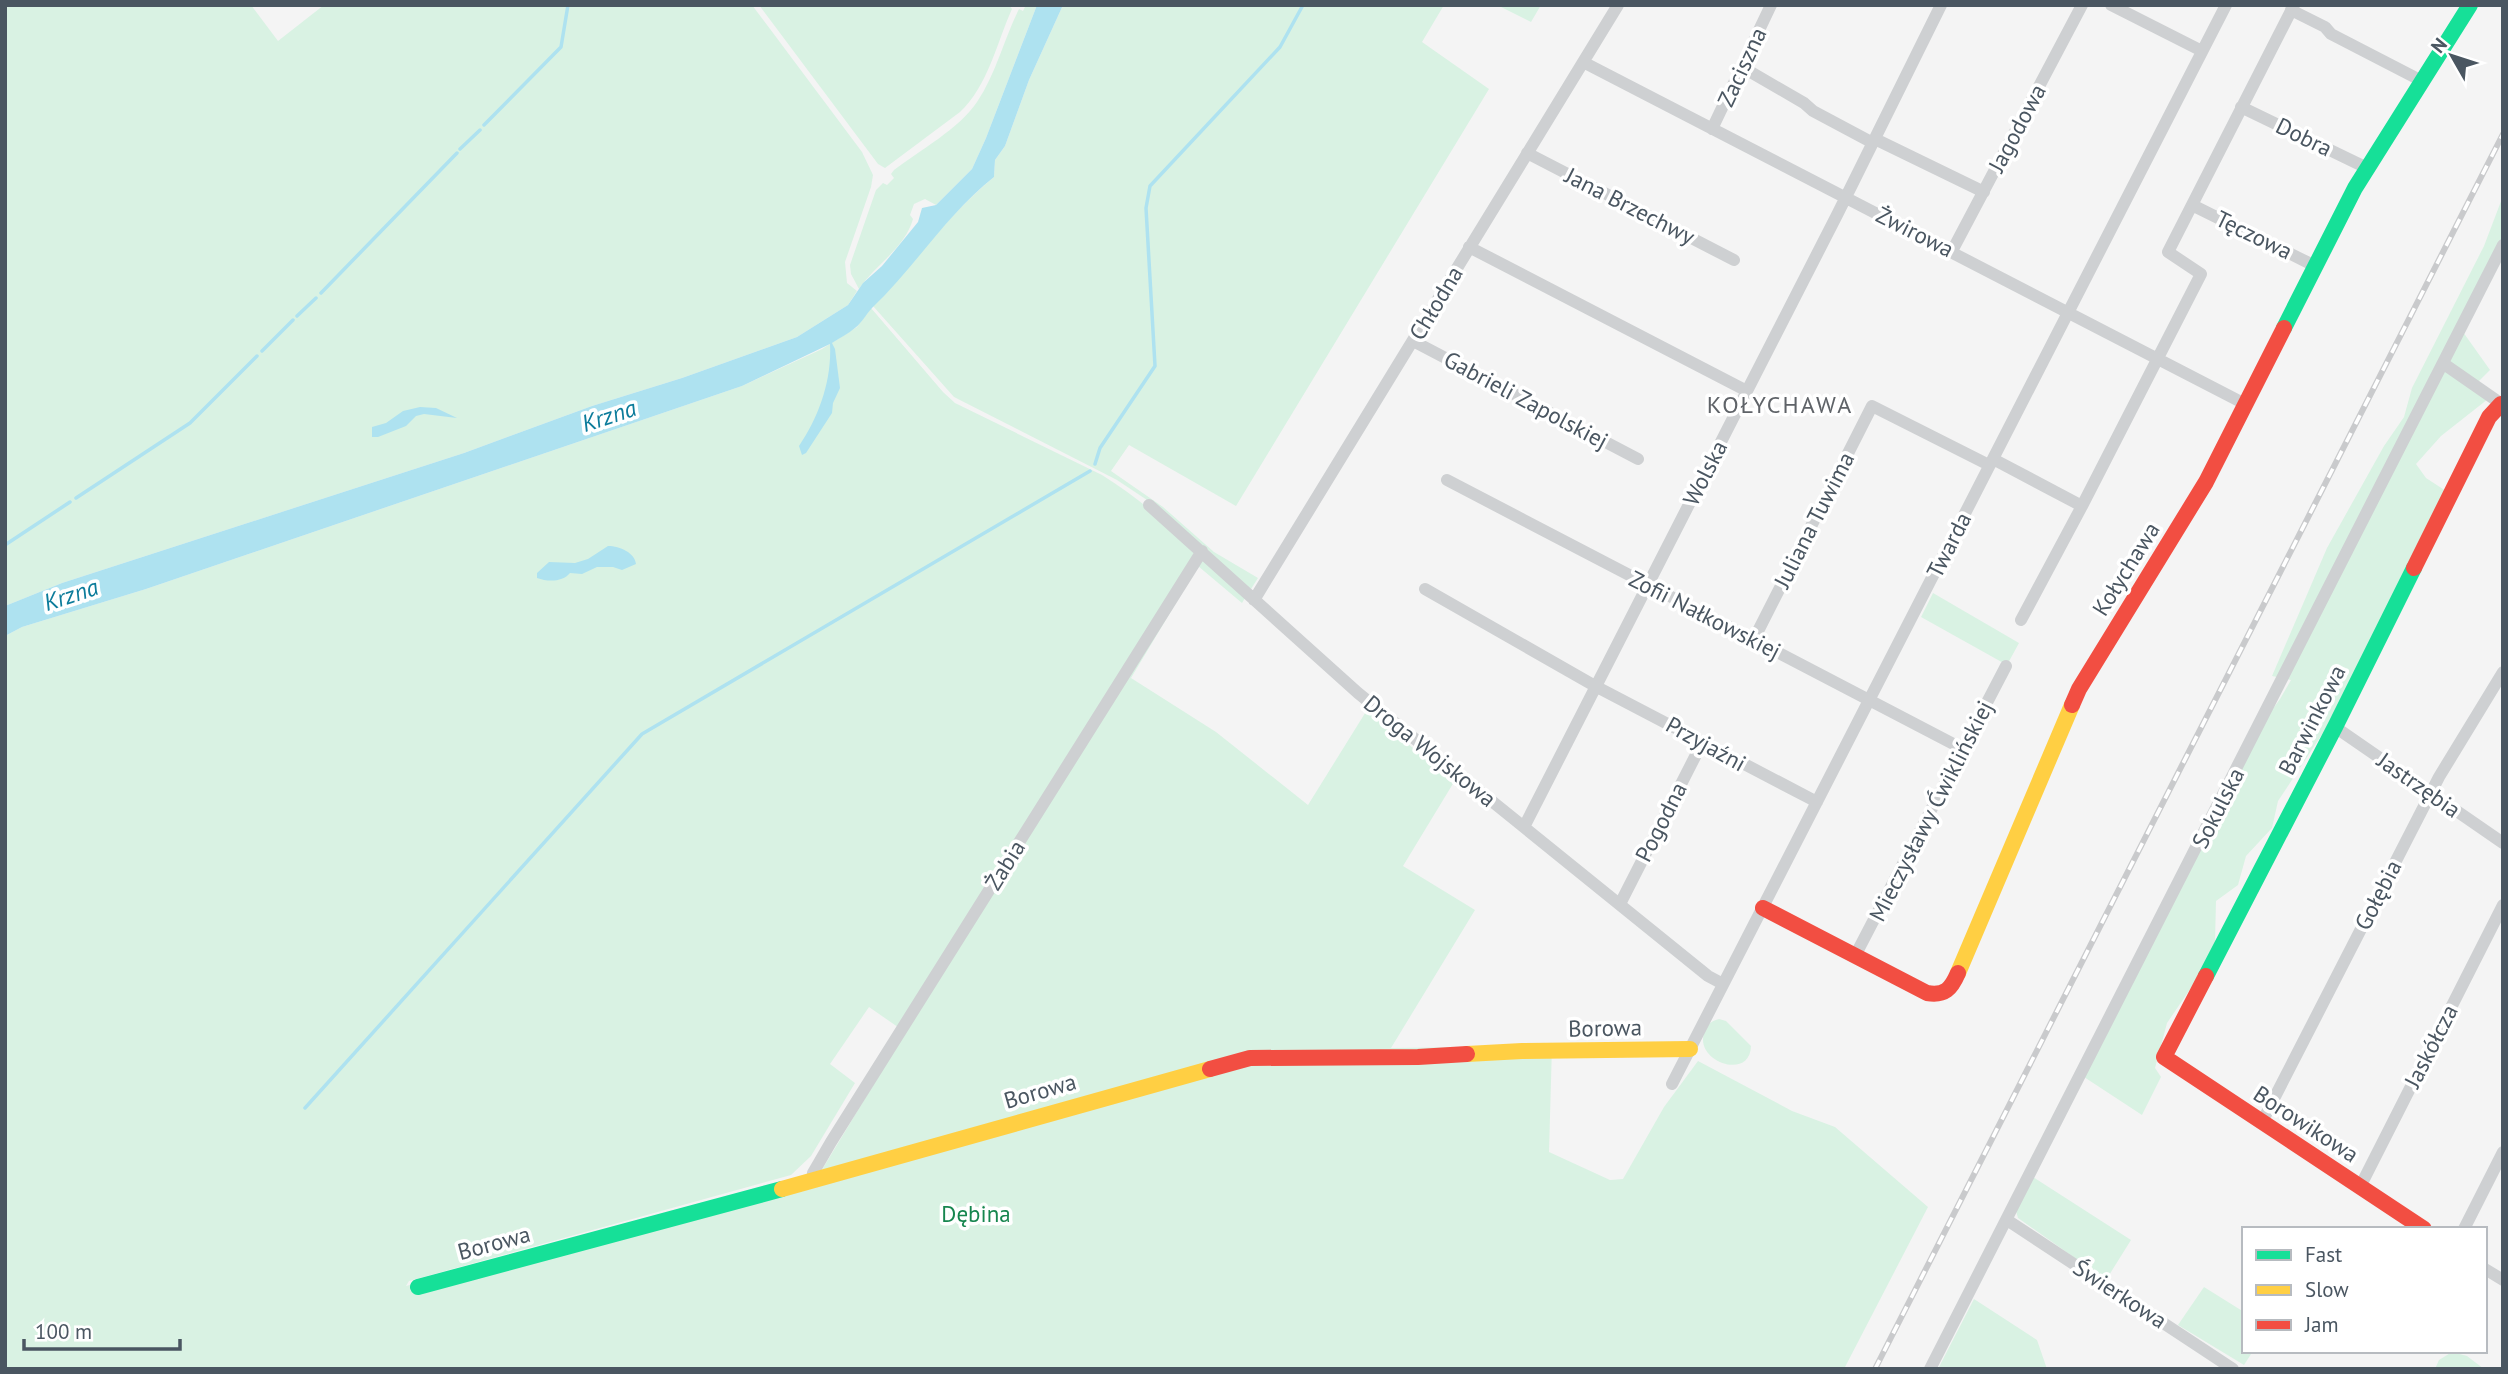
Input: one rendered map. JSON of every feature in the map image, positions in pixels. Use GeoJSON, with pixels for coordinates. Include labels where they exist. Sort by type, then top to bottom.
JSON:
{"type":"FeatureCollection","features":[{"type":"Feature","properties":{"kind":"street","name":"Chłodna"},"geometry":{"type":"LineString","coordinates":[[1254,600],[1618,5]]}},
{"type":"Feature","properties":{"kind":"street","name":"Zaciszna"},"geometry":{"type":"LineString","coordinates":[[1712,129],[1771,5]]}},
{"type":"Feature","properties":{"kind":"street","name":"Wolska"},"geometry":{"type":"LineString","coordinates":[[1524,827],[1846,197],[1941,5]]}},
{"type":"Feature","properties":{"kind":"street","name":"Jagodowa"},"geometry":{"type":"LineString","coordinates":[[1952,251],[2082,5]]}},
{"type":"Feature","properties":{"kind":"street"},"geometry":{"type":"LineString","coordinates":[[2111,5],[2202,51]]}},
{"type":"Feature","properties":{"kind":"street","name":"Twarda"},"geometry":{"type":"LineString","coordinates":[[1672,1084],[2225,5]]}},
{"type":"Feature","properties":{"kind":"street","name":"Kołychawa"},"geometry":{"type":"LineString","coordinates":[[1763,908],[1931,994],[1945,993],[1952,986],[2071,705],[2194,502],[2367,168],[2470,5]]}},
{"type":"Feature","properties":{"kind":"street"},"geometry":{"type":"LineString","coordinates":[[2021,620],[2201,274],[2168,252],[2292,8],[2325,27],[2331,34],[2422,81]]}},
{"type":"Feature","properties":{"kind":"street","name":"Żwirowa"},"geometry":{"type":"LineString","coordinates":[[1583,62],[2245,404]]}},
{"type":"Feature","properties":{"kind":"street"},"geometry":{"type":"LineString","coordinates":[[1742,66],[1813,111],[1984,192]]}},
{"type":"Feature","properties":{"kind":"street","name":"Dobra"},"geometry":{"type":"LineString","coordinates":[[2241,107],[2367,168]]}},
{"type":"Feature","properties":{"kind":"street","name":"Jana Brzechwy"},"geometry":{"type":"LineString","coordinates":[[1527,153],[1734,260]]}},
{"type":"Feature","properties":{"kind":"street","name":"Tęczowa"},"geometry":{"type":"LineString","coordinates":[[2192,205],[2315,266]]}},
{"type":"Feature","properties":{"kind":"street","name":"Sokulska"},"geometry":{"type":"LineString","coordinates":[[1930,1369],[2503,245]]}},
{"type":"Feature","properties":{"kind":"street"},"geometry":{"type":"LineString","coordinates":[[1469,247],[1747,391]]}},
{"type":"Feature","properties":{"kind":"street","name":"Gabrieli Zapolskiej"},"geometry":{"type":"LineString","coordinates":[[1413,341],[1638,458]]}},
{"type":"Feature","properties":{"kind":"street"},"geometry":{"type":"LineString","coordinates":[[2444,364],[2502,404]]}},
{"type":"Feature","properties":{"kind":"street","name":"Barwinkowa"},"geometry":{"type":"LineString","coordinates":[[2164,1057],[2335,727],[2490,416],[2502,404]]}},
{"type":"Feature","properties":{"kind":"street","name":"Juliana Tuwima"},"geometry":{"type":"LineString","coordinates":[[1754,639],[1872,406],[1991,462]]}},
{"type":"Feature","properties":{"kind":"street"},"geometry":{"type":"LineString","coordinates":[[1991,462],[2082,506]]}},
{"type":"Feature","properties":{"kind":"street","name":"Zofii Nałkowskiej"},"geometry":{"type":"LineString","coordinates":[[1447,480],[1963,749]]}},
{"type":"Feature","properties":{"kind":"street","name":"Droga Wojskowa"},"geometry":{"type":"LineString","coordinates":[[1149,505],[1359,693],[1708,976],[1723,984]]}},
{"type":"Feature","properties":{"kind":"street","name":"Żabia"},"geometry":{"type":"LineString","coordinates":[[812,1181],[813,1173],[837,1132],[1202,551]]}},
{"type":"Feature","properties":{"kind":"street","name":"Przyjaźni"},"geometry":{"type":"LineString","coordinates":[[1425,589],[1595,685],[1817,802]]}},
{"type":"Feature","properties":{"kind":"street","name":"Mieczysławy Ćwiklińskiej"},"geometry":{"type":"LineString","coordinates":[[1855,956],[2006,666]]}},
{"type":"Feature","properties":{"kind":"street","name":"Gołębia"},"geometry":{"type":"LineString","coordinates":[[2262,1122],[2431,793],[2503,672]]}},
{"type":"Feature","properties":{"kind":"street","name":"Jastrzębia"},"geometry":{"type":"LineString","coordinates":[[2335,727],[2503,843]]}},
{"type":"Feature","properties":{"kind":"street","name":"Pogodna"},"geometry":{"type":"LineString","coordinates":[[1620,904],[1703,741]]}},
{"type":"Feature","properties":{"kind":"street","name":"Jaskółcza"},"geometry":{"type":"LineString","coordinates":[[2360,1187],[2503,905]]}},
{"type":"Feature","properties":{"kind":"street","name":"Borowa"},"geometry":{"type":"LineString","coordinates":[[418,1287],[812,1181],[1089,1101],[1250,1058],[1418,1057],[1522,1051],[1690,1049]]}},
{"type":"Feature","properties":{"kind":"street","name":"Borowikowa"},"geometry":{"type":"LineString","coordinates":[[2164,1057],[2421,1227]]}},
{"type":"Feature","properties":{"kind":"street"},"geometry":{"type":"LineString","coordinates":[[2465,1227],[2503,1152]]}},
{"type":"Feature","properties":{"kind":"street","name":"Świerkowa"},"geometry":{"type":"LineString","coordinates":[[2007,1220],[2233,1369]]}},
{"type":"Feature","properties":{"kind":"street"},"geometry":{"type":"LineString","coordinates":[[2487,1270],[2503,1280]]}},
{"type":"Feature","properties":{"kind":"green space"},"geometry":{"type":"Polygon","coordinates":[[[5,5],[251,5],[278,41],[324,5],[752,5],[862,152],[873,175],[845,262],[847,283],[857,291],[848,305],[797,337],[682,378],[592,406],[464,453],[62,583],[5,606],[5,5]]]}},
{"type":"Feature","properties":{"kind":"green space"},"geometry":{"type":"Polygon","coordinates":[[[759,5],[1009,5],[1012,9],[985,77],[970,101],[960,112],[885,168],[878,164],[759,5]]]}},
{"type":"Feature","properties":{"kind":"green space"},"geometry":{"type":"Polygon","coordinates":[[[1026,5],[1037,5],[972,169],[936,205],[925,199],[914,204],[910,215],[913,219],[903,239],[859,289],[851,274],[850,265],[876,190],[894,178],[891,174],[894,170],[950,130],[970,112],[989,80],[1019,9],[1023,11],[1026,5]]]}},
{"type":"Feature","properties":{"kind":"green space"},"geometry":{"type":"Polygon","coordinates":[[[1063,5],[1444,5],[1422,42],[1489,89],[1236,506],[1129,445],[1111,471],[1163,507],[1214,552],[1258,578],[1251,589],[1150,502],[1117,480],[954,397],[873,306],[948,221],[994,177],[995,160],[1005,146],[1029,80],[1063,5]]]}},
{"type":"Feature","properties":{"kind":"green space"},"geometry":{"type":"Polygon","coordinates":[[[1497,5],[1541,5],[1531,22],[1497,5]]]}},
{"type":"Feature","properties":{"kind":"green space"},"geometry":{"type":"Polygon","coordinates":[[[2503,196],[2503,239],[2463,332],[2490,370],[2472,388],[2488,399],[2441,436],[2416,464],[2426,478],[2446,491],[2325,730],[2278,801],[2272,828],[2246,856],[2238,885],[2216,901],[2215,942],[2197,979],[2167,1023],[2155,1068],[2161,1077],[2142,1115],[2084,1077],[2267,717],[2291,680],[2272,676],[2327,548],[2384,446],[2404,417],[2412,388],[2484,246],[2503,196]]]}},
{"type":"Feature","properties":{"kind":"green space","name":"Dębina"},"geometry":{"type":"Polygon","coordinates":[[[871,308],[955,403],[1102,475],[1122,488],[1177,532],[1245,598],[1242,603],[1198,566],[1131,678],[1216,732],[1308,805],[1367,710],[1454,782],[1403,866],[1475,910],[1391,1048],[1552,1046],[1549,1152],[1610,1180],[1623,1179],[1664,1107],[1698,1061],[1792,1111],[1835,1127],[1928,1207],[1844,1369],[5,1369],[5,636],[22,627],[146,589],[742,386],[822,349],[857,327],[871,308]],[[869,1007],[830,1064],[855,1083],[811,1156],[791,1175],[409,1281],[406,1286],[820,1173],[905,1032],[869,1007]]]}},
{"type":"Feature","properties":{"kind":"green space"},"geometry":{"type":"Polygon","coordinates":[[[1933,593],[2019,643],[2007,665],[1921,617],[1933,593]]]}},
{"type":"Feature","properties":{"kind":"green space"},"geometry":{"type":"Polygon","coordinates":[[[1719,1019],[1726,1021],[1751,1046],[1748,1057],[1741,1063],[1722,1063],[1706,1050],[1703,1040],[1706,1029],[1711,1022],[1719,1019]]]}},
{"type":"Feature","properties":{"kind":"green space"},"geometry":{"type":"Polygon","coordinates":[[[2033,1177],[2131,1240],[2106,1280],[2018,1218],[2016,1211],[2033,1177]]]}},
{"type":"Feature","properties":{"kind":"green space"},"geometry":{"type":"Polygon","coordinates":[[[2204,1287],[2242,1311],[2242,1353],[2252,1353],[2244,1365],[2178,1325],[2204,1287]]]}},
{"type":"Feature","properties":{"kind":"green space"},"geometry":{"type":"Polygon","coordinates":[[[1974,1299],[2037,1340],[2047,1369],[1938,1369],[1974,1299]]]}},
{"type":"Feature","properties":{"kind":"green space"},"geometry":{"type":"Polygon","coordinates":[[[2456,1353],[2467,1356],[2484,1369],[2435,1369],[2439,1360],[2456,1353]]]}},
{"type":"Feature","properties":{"kind":"water","name":"Krzna"},"geometry":{"type":"Polygon","coordinates":[[[1037,5],[1063,5],[1029,80],[1005,146],[995,160],[994,177],[961,207],[857,326],[832,343],[840,388],[832,413],[806,453],[802,455],[799,446],[813,423],[823,398],[829,371],[830,344],[742,386],[146,589],[22,627],[5,636],[5,606],[62,583],[464,453],[592,406],[682,378],[797,337],[848,305],[863,283],[882,266],[918,222],[922,208],[936,205],[972,169],[1037,5]]]}},
{"type":"Feature","properties":{"kind":"water"},"geometry":{"type":"Polygon","coordinates":[[[420,407],[436,408],[457,418],[424,414],[416,416],[406,426],[372,437],[372,427],[386,423],[403,411],[420,407]]]}},
{"type":"Feature","properties":{"kind":"water"},"geometry":{"type":"Polygon","coordinates":[[[608,546],[626,551],[636,564],[622,570],[597,567],[582,574],[570,573],[555,580],[537,578],[537,573],[549,562],[575,563],[588,559],[608,546]]]}},
{"type":"Feature","properties":{"kind":"waterway"},"geometry":{"type":"LineString","coordinates":[[484,125],[561,47],[568,5]]}},
{"type":"Feature","properties":{"kind":"waterway"},"geometry":{"type":"LineString","coordinates":[[1095,464],[1100,448],[1155,366],[1146,208],[1150,186],[1280,47],[1303,5]]}},
{"type":"Feature","properties":{"kind":"waterway"},"geometry":{"type":"LineString","coordinates":[[460,149],[480,130]]}},
{"type":"Feature","properties":{"kind":"waterway"},"geometry":{"type":"LineString","coordinates":[[321,293],[457,153]]}},
{"type":"Feature","properties":{"kind":"waterway"},"geometry":{"type":"LineString","coordinates":[[297,316],[316,298]]}},
{"type":"Feature","properties":{"kind":"waterway"},"geometry":{"type":"LineString","coordinates":[[262,351],[293,320]]}},
{"type":"Feature","properties":{"kind":"waterway"},"geometry":{"type":"LineString","coordinates":[[76,498],[190,423],[257,356]]}},
{"type":"Feature","properties":{"kind":"waterway"},"geometry":{"type":"LineString","coordinates":[[305,1108],[642,734],[1090,471]]}},
{"type":"Feature","properties":{"kind":"waterway"},"geometry":{"type":"LineString","coordinates":[[5,545],[70,502]]}},
{"type":"Feature","properties":{"kind":"railway"},"geometry":{"type":"LineString","coordinates":[[1875,1369],[2503,134]]}},
{"type":"Feature","properties":{"kind":"traffic: fast"},"geometry":{"type":"LineString","coordinates":[[2284,328],[2355,188],[2470,5]]}},
{"type":"Feature","properties":{"kind":"traffic: fast"},"geometry":{"type":"LineString","coordinates":[[2206,976],[2414,568]]}},
{"type":"Feature","properties":{"kind":"traffic: fast"},"geometry":{"type":"LineString","coordinates":[[418,1287],[782,1189]]}},
{"type":"Feature","properties":{"kind":"traffic: slow"},"geometry":{"type":"LineString","coordinates":[[1958,973],[2072,705]]}},
{"type":"Feature","properties":{"kind":"traffic: slow"},"geometry":{"type":"LineString","coordinates":[[1467,1054],[1690,1049]]}},
{"type":"Feature","properties":{"kind":"traffic: slow"},"geometry":{"type":"LineString","coordinates":[[782,1189],[1210,1069]]}},
{"type":"Feature","properties":{"kind":"traffic: jam"},"geometry":{"type":"LineString","coordinates":[[2072,705],[2079,689],[2206,482],[2284,328]]}},
{"type":"Feature","properties":{"kind":"traffic: jam"},"geometry":{"type":"LineString","coordinates":[[2414,568],[2489,417],[2501,404]]}},
{"type":"Feature","properties":{"kind":"traffic: jam"},"geometry":{"type":"LineString","coordinates":[[1763,908],[1927,993],[1947,990],[1958,973]]}},
{"type":"Feature","properties":{"kind":"traffic: jam"},"geometry":{"type":"LineString","coordinates":[[2206,976],[2164,1057],[2421,1227]]}},
{"type":"Feature","properties":{"kind":"traffic: jam"},"geometry":{"type":"LineString","coordinates":[[1210,1069],[1250,1058],[1467,1054]]}},
{"type":"Feature","properties":{"kind":"district","name":"KOŁYCHAWA"},"geometry":{"type":"Point","coordinates":[1780,405]}}]}
